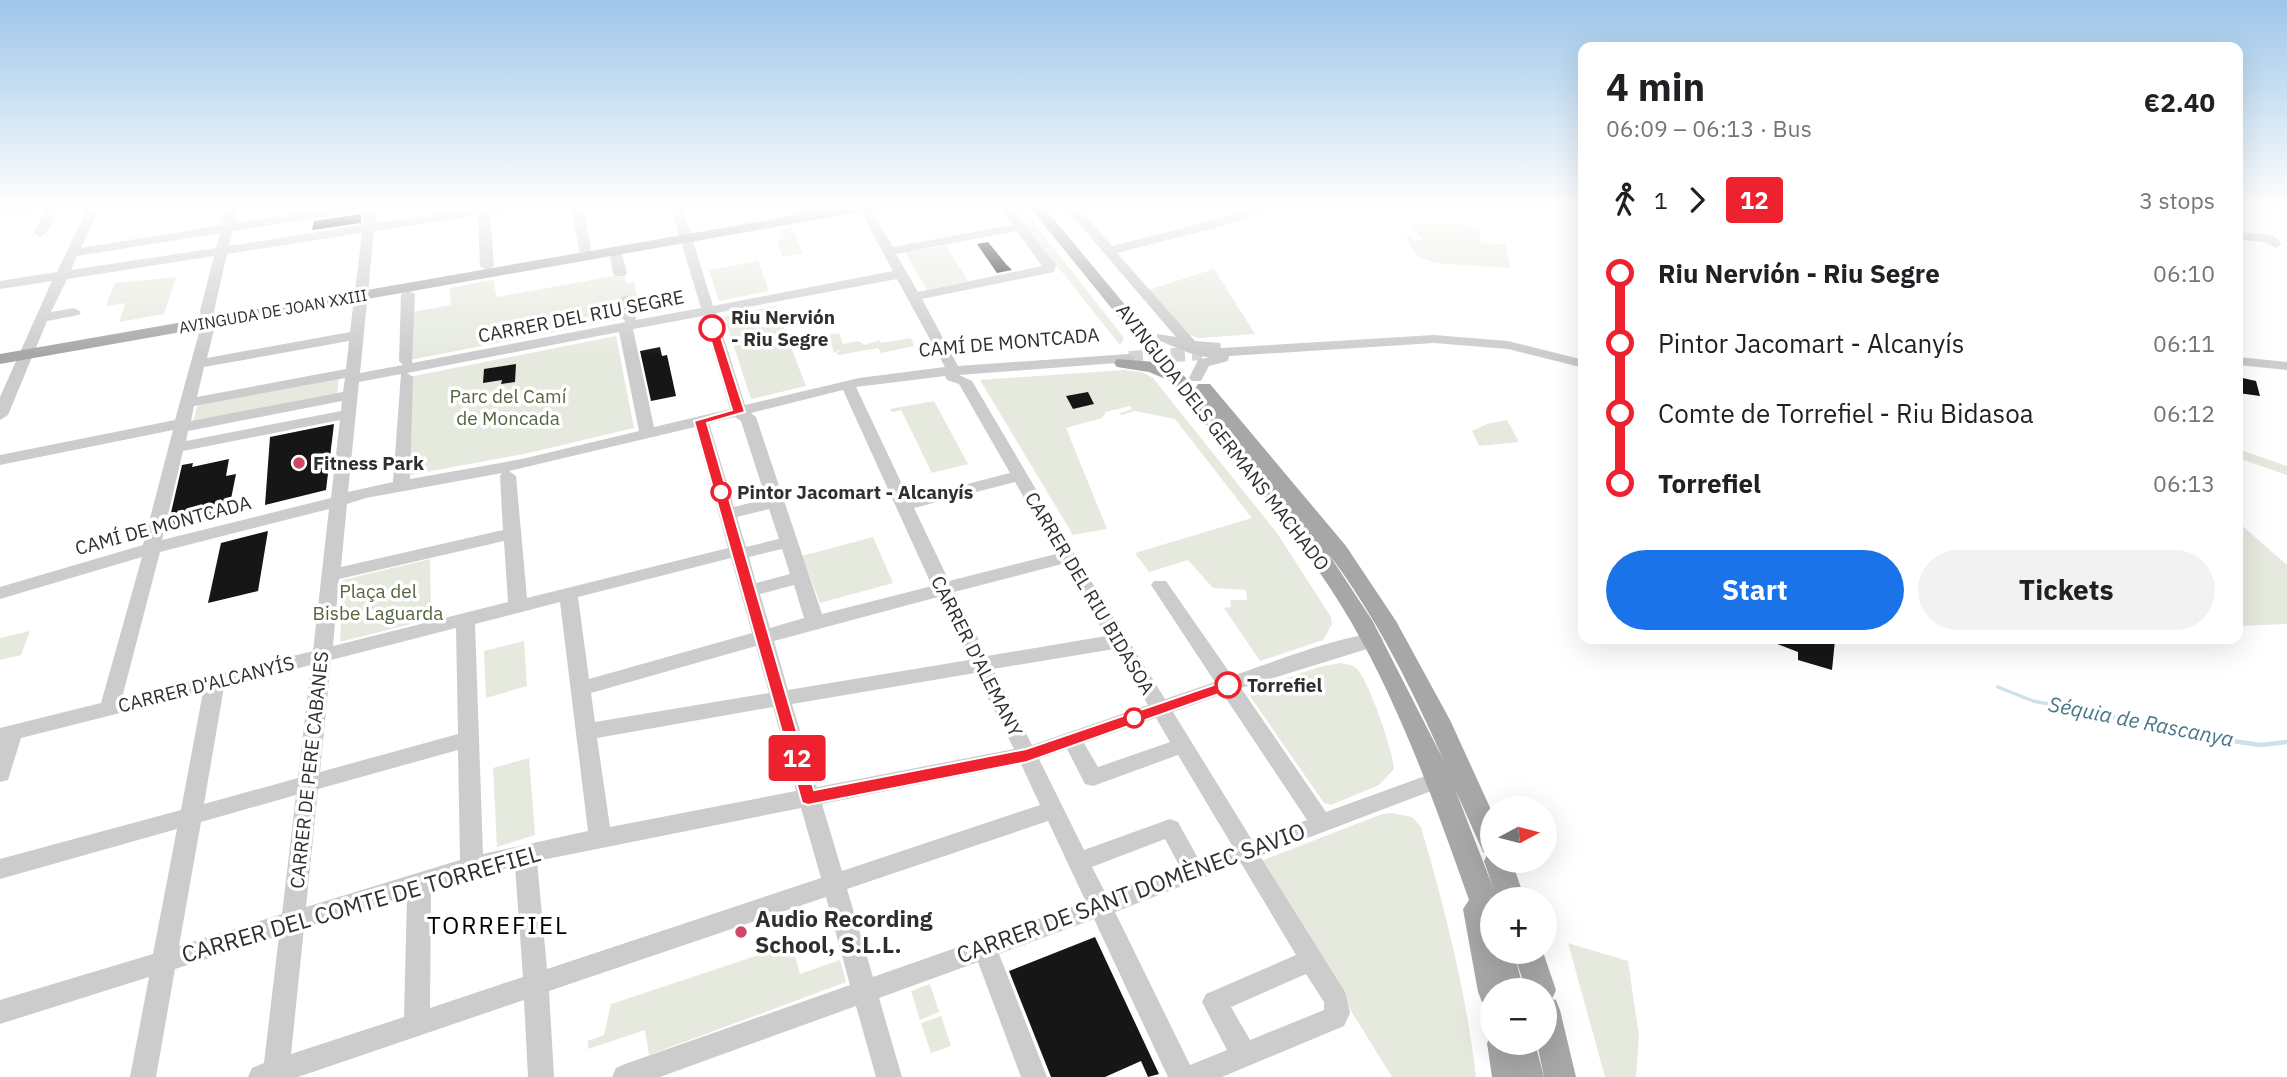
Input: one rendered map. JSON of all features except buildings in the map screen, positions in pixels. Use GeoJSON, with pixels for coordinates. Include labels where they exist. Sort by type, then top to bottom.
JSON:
{"type":"FeatureCollection","features":[{"type":"Feature","properties":{"kind":"main road","name":"AVINGUDA DE JOAN XXIII"},"geometry":{"type":"LineString","coordinates":[[362,292],[551,255]]}},
{"type":"Feature","properties":{"kind":"main road","name":"AVINGUDA DE JOAN XXIII"},"geometry":{"type":"LineString","coordinates":[[0,351],[28,350],[589,255]]}},
{"type":"Feature","properties":{"kind":"main road","name":"AVINGUDA DELS GERMANS MACHADO"},"geometry":{"type":"LineString","coordinates":[[1077,255],[1139,330],[1187,379],[1338,551],[1385,621],[1438,720],[1480,815]]}},
{"type":"Feature","properties":{"kind":"main road","name":"AVINGUDA DELS GERMANS MACHADO"},"geometry":{"type":"LineString","coordinates":[[1103,255],[1189,345],[1187,379],[1320,556],[1373,640],[1439,779],[1480,894]]}},
{"type":"Feature","properties":{"kind":"main road"},"geometry":{"type":"LineString","coordinates":[[1139,330],[1134,345],[1124,358],[1187,379]]}},
{"type":"Feature","properties":{"kind":"main road","name":"AVINGUDA DE JOAN XXIII"},"geometry":{"type":"LineString","coordinates":[[0,359],[28,350]]}},
{"type":"Feature","properties":{"kind":"main road","name":"AVINGUDA DELS GERMANS MACHADO"},"geometry":{"type":"LineString","coordinates":[[1473,876],[1491,978]]}},
{"type":"Feature","properties":{"kind":"main road"},"geometry":{"type":"LineString","coordinates":[[1504,1055],[1508,1077]]}},
{"type":"Feature","properties":{"kind":"main road"},"geometry":{"type":"LineString","coordinates":[[1523,1055],[1528,1077]]}},
{"type":"Feature","properties":{"kind":"main road"},"geometry":{"type":"LineString","coordinates":[[1555,1055],[1560,1077]]}},
{"type":"Feature","properties":{"kind":"street"},"geometry":{"type":"LineString","coordinates":[[0,415],[71,255]]}},
{"type":"Feature","properties":{"kind":"street"},"geometry":{"type":"LineString","coordinates":[[0,285],[188,255]]}},
{"type":"Feature","properties":{"kind":"street"},"geometry":{"type":"LineString","coordinates":[[109,709],[198,364],[220,255]]}},
{"type":"Feature","properties":{"kind":"street","name":"CARRER DE PERE CABANES"},"geometry":{"type":"LineString","coordinates":[[271,1075],[293,923],[365,255]]}},
{"type":"Feature","properties":{"kind":"street"},"geometry":{"type":"LineString","coordinates":[[486,255],[487,267]]}},
{"type":"Feature","properties":{"kind":"street"},"geometry":{"type":"LineString","coordinates":[[616,255],[620,274]]}},
{"type":"Feature","properties":{"kind":"street"},"geometry":{"type":"LineString","coordinates":[[691,255],[707,311],[815,622]]}},
{"type":"Feature","properties":{"kind":"street","name":"CARRER DEL RIU BIDASOA"},"geometry":{"type":"LineString","coordinates":[[890,255],[952,371],[965,381],[1067,557],[1247,851]]}},
{"type":"Feature","properties":{"kind":"street"},"geometry":{"type":"LineString","coordinates":[[914,297],[1049,269],[1041,255]]}},
{"type":"Feature","properties":{"kind":"street"},"geometry":{"type":"LineString","coordinates":[[1113,255],[1189,345],[1206,358],[1472,341]]}},
{"type":"Feature","properties":{"kind":"street","name":"CARRER DEL RIU SEGRE"},"geometry":{"type":"LineString","coordinates":[[351,390],[627,323],[707,311],[900,274]]}},
{"type":"Feature","properties":{"kind":"street"},"geometry":{"type":"LineString","coordinates":[[401,486],[408,294]]}},
{"type":"Feature","properties":{"kind":"street"},"geometry":{"type":"LineString","coordinates":[[626,299],[627,323],[648,434]]}},
{"type":"Feature","properties":{"kind":"street"},"geometry":{"type":"LineString","coordinates":[[42,318],[74,312]]}},
{"type":"Feature","properties":{"kind":"street"},"geometry":{"type":"LineString","coordinates":[[198,364],[357,335]]}},
{"type":"Feature","properties":{"kind":"street"},"geometry":{"type":"LineString","coordinates":[[1189,345],[1414,339],[1472,341],[1508,345],[1578,362]]}},
{"type":"Feature","properties":{"kind":"street","name":"CAMÍ DE MONTCADA"},"geometry":{"type":"LineString","coordinates":[[0,593],[150,549],[339,501],[363,492],[522,464],[648,434],[744,415],[849,388],[952,371],[1124,358]]}},
{"type":"Feature","properties":{"kind":"street"},"geometry":{"type":"LineString","coordinates":[[1187,379],[1203,363],[1218,359]]}},
{"type":"Feature","properties":{"kind":"street"},"geometry":{"type":"LineString","coordinates":[[2243,362],[2287,366]]}},
{"type":"Feature","properties":{"kind":"street","name":"CARRER D'ALEMANY"},"geometry":{"type":"LineString","coordinates":[[849,388],[980,666],[1027,755],[1182,1077]]}},
{"type":"Feature","properties":{"kind":"street"},"geometry":{"type":"LineString","coordinates":[[188,402],[351,390]]}},
{"type":"Feature","properties":{"kind":"street"},"geometry":{"type":"LineString","coordinates":[[0,460],[351,390]]}},
{"type":"Feature","properties":{"kind":"street"},"geometry":{"type":"LineString","coordinates":[[175,448],[351,390]]}},
{"type":"Feature","properties":{"kind":"street"},"geometry":{"type":"LineString","coordinates":[[701,424],[889,1077]]}},
{"type":"Feature","properties":{"kind":"street","name":"CAMÍ DE MONTCADA"},"geometry":{"type":"LineString","coordinates":[[339,501],[361,502],[508,475],[701,424]]}},
{"type":"Feature","properties":{"kind":"street"},"geometry":{"type":"LineString","coordinates":[[508,475],[518,606]]}},
{"type":"Feature","properties":{"kind":"street"},"geometry":{"type":"LineString","coordinates":[[905,505],[1019,476]]}},
{"type":"Feature","properties":{"kind":"street"},"geometry":{"type":"LineString","coordinates":[[727,514],[775,502]]}},
{"type":"Feature","properties":{"kind":"street"},"geometry":{"type":"LineString","coordinates":[[331,576],[513,533]]}},
{"type":"Feature","properties":{"kind":"street","name":"CARRER D'ALCANYÍS"},"geometry":{"type":"LineString","coordinates":[[7,734],[322,654],[789,542]]}},
{"type":"Feature","properties":{"kind":"street"},"geometry":{"type":"LineString","coordinates":[[581,689],[815,622],[1067,557]]}},
{"type":"Feature","properties":{"kind":"street"},"geometry":{"type":"LineString","coordinates":[[748,591],[800,577]]}},
{"type":"Feature","properties":{"kind":"street"},"geometry":{"type":"LineString","coordinates":[[1160,585],[1321,822]]}},
{"type":"Feature","properties":{"kind":"street"},"geometry":{"type":"LineString","coordinates":[[568,594],[600,838]]}},
{"type":"Feature","properties":{"kind":"street"},"geometry":{"type":"LineString","coordinates":[[465,619],[472,866]]}},
{"type":"Feature","properties":{"kind":"street","name":"CARRER DEL COMTE DE TORREFIEL"},"geometry":{"type":"LineString","coordinates":[[0,1012],[472,866],[600,838],[1027,755],[1228,685],[1373,640]]}},
{"type":"Feature","properties":{"kind":"street"},"geometry":{"type":"LineString","coordinates":[[585,732],[1118,641]]}},
{"type":"Feature","properties":{"kind":"street"},"geometry":{"type":"LineString","coordinates":[[143,1077],[215,682]]}},
{"type":"Feature","properties":{"kind":"street"},"geometry":{"type":"LineString","coordinates":[[0,774],[7,734]]}},
{"type":"Feature","properties":{"kind":"street"},"geometry":{"type":"LineString","coordinates":[[0,869],[468,738]]}},
{"type":"Feature","properties":{"kind":"street"},"geometry":{"type":"LineString","coordinates":[[1072,740],[1093,778],[1183,746]]}},
{"type":"Feature","properties":{"kind":"street","name":"CARRER DE SANT DOMÈNEC SAVIO"},"geometry":{"type":"LineString","coordinates":[[625,1077],[1100,907],[1439,779]]}},
{"type":"Feature","properties":{"kind":"street"},"geometry":{"type":"LineString","coordinates":[[271,1075],[1053,810]]}},
{"type":"Feature","properties":{"kind":"street"},"geometry":{"type":"LineString","coordinates":[[1079,862],[1170,828],[1194,872]]}},
{"type":"Feature","properties":{"kind":"street"},"geometry":{"type":"LineString","coordinates":[[1191,1077],[1335,1018],[1337,1013],[1336,1000],[1247,851]]}},
{"type":"Feature","properties":{"kind":"street"},"geometry":{"type":"LineString","coordinates":[[525,854],[541,1077]]}},
{"type":"Feature","properties":{"kind":"street"},"geometry":{"type":"LineString","coordinates":[[417,1024],[419,883]]}},
{"type":"Feature","properties":{"kind":"street"},"geometry":{"type":"LineString","coordinates":[[985,947],[1034,1077]]}},
{"type":"Feature","properties":{"kind":"street"},"geometry":{"type":"LineString","coordinates":[[1244,1055],[1215,1002],[1311,960]]}},
{"type":"Feature","properties":{"kind":"green space"},"geometry":{"type":"Polygon","coordinates":[[[907,255],[952,255],[968,281],[927,290],[907,255]]]}},
{"type":"Feature","properties":{"kind":"green space"},"geometry":{"type":"Polygon","coordinates":[[[1048,255],[1059,255],[1121,334],[1124,339],[1120,345],[1048,255]]]}},
{"type":"Feature","properties":{"kind":"green space"},"geometry":{"type":"Polygon","coordinates":[[[1417,255],[1508,255],[1511,268],[1433,263],[1417,255]]]}},
{"type":"Feature","properties":{"kind":"green space"},"geometry":{"type":"Polygon","coordinates":[[[758,261],[769,291],[719,301],[709,270],[758,261]]]}},
{"type":"Feature","properties":{"kind":"green space"},"geometry":{"type":"Polygon","coordinates":[[[1214,269],[1255,334],[1198,338],[1190,335],[1148,290],[1214,269]]]}},
{"type":"Feature","properties":{"kind":"green space"},"geometry":{"type":"Polygon","coordinates":[[[624,274],[626,283],[634,282],[637,296],[623,299],[626,318],[410,360],[412,312],[451,305],[450,288],[493,280],[497,297],[624,274]]]}},
{"type":"Feature","properties":{"kind":"green space"},"geometry":{"type":"Polygon","coordinates":[[[176,277],[164,314],[119,322],[126,303],[106,306],[115,283],[176,277]]]}},
{"type":"Feature","properties":{"kind":"green space"},"geometry":{"type":"Polygon","coordinates":[[[775,306],[806,386],[751,399],[724,316],[775,306]]]}},
{"type":"Feature","properties":{"kind":"green space"},"geometry":{"type":"Polygon","coordinates":[[[839,333],[843,344],[858,341],[865,345],[879,340],[881,343],[911,338],[914,346],[881,353],[878,348],[839,355],[836,354],[842,348],[834,353],[829,335],[839,333]]]}},
{"type":"Feature","properties":{"kind":"green space","name":"Parc del Camí de Moncada"},"geometry":{"type":"Polygon","coordinates":[[[616,336],[634,428],[529,453],[405,476],[409,377],[616,336]]]}},
{"type":"Feature","properties":{"kind":"green space"},"geometry":{"type":"Polygon","coordinates":[[[1124,370],[1142,372],[1153,378],[1277,533],[1331,617],[1332,624],[1323,640],[1260,661],[1224,608],[1231,607],[1230,600],[1247,600],[1246,590],[1213,588],[1188,560],[1149,572],[1135,553],[1252,518],[1175,419],[1135,411],[1121,415],[1120,413],[1132,409],[1130,406],[1106,412],[1102,418],[1066,428],[1107,529],[1073,535],[980,380],[1124,370]]]}},
{"type":"Feature","properties":{"kind":"green space"},"geometry":{"type":"Polygon","coordinates":[[[339,376],[337,395],[193,423],[198,403],[339,376]]]}},
{"type":"Feature","properties":{"kind":"green space"},"geometry":{"type":"Polygon","coordinates":[[[934,401],[968,464],[932,473],[901,410],[892,412],[890,409],[934,401]]]}},
{"type":"Feature","properties":{"kind":"green space"},"geometry":{"type":"Polygon","coordinates":[[[1507,420],[1519,442],[1479,446],[1472,431],[1487,424],[1507,420]]]}},
{"type":"Feature","properties":{"kind":"green space"},"geometry":{"type":"Polygon","coordinates":[[[2243,451],[2287,466],[2287,475],[2243,460],[2243,451]]]}},
{"type":"Feature","properties":{"kind":"green space"},"geometry":{"type":"Polygon","coordinates":[[[2243,526],[2287,565],[2287,624],[2243,626],[2243,526]]]}},
{"type":"Feature","properties":{"kind":"green space"},"geometry":{"type":"Polygon","coordinates":[[[873,537],[893,583],[820,603],[802,556],[873,537]]]}},
{"type":"Feature","properties":{"kind":"green space","name":"Plaça del Bisbe Laguarda"},"geometry":{"type":"Polygon","coordinates":[[[430,559],[431,619],[340,642],[343,580],[430,559]]]}},
{"type":"Feature","properties":{"kind":"green space"},"geometry":{"type":"Polygon","coordinates":[[[30,631],[21,655],[0,660],[0,638],[30,631]]]}},
{"type":"Feature","properties":{"kind":"green space"},"geometry":{"type":"Polygon","coordinates":[[[524,641],[527,686],[486,698],[484,651],[524,641]]]}},
{"type":"Feature","properties":{"kind":"green space"},"geometry":{"type":"Polygon","coordinates":[[[1340,663],[1356,668],[1367,686],[1385,733],[1394,769],[1379,785],[1331,805],[1324,803],[1247,692],[1319,667],[1340,663]]]}},
{"type":"Feature","properties":{"kind":"green space"},"geometry":{"type":"Polygon","coordinates":[[[529,758],[535,835],[497,847],[493,768],[529,758]]]}},
{"type":"Feature","properties":{"kind":"green space"},"geometry":{"type":"Polygon","coordinates":[[[1382,814],[1412,817],[1421,827],[1454,951],[1476,1077],[1392,1077],[1260,864],[1261,861],[1382,814]]]}},
{"type":"Feature","properties":{"kind":"green space"},"geometry":{"type":"Polygon","coordinates":[[[1568,943],[1628,961],[1639,1036],[1636,1077],[1605,1077],[1568,943]]]}},
{"type":"Feature","properties":{"kind":"green space"},"geometry":{"type":"Polygon","coordinates":[[[792,944],[800,974],[840,960],[846,982],[649,1055],[645,1030],[588,1049],[588,1041],[604,1035],[611,1004],[792,944]]]}},
{"type":"Feature","properties":{"kind":"green space"},"geometry":{"type":"Polygon","coordinates":[[[930,984],[939,1012],[920,1020],[911,991],[930,984]]]}},
{"type":"Feature","properties":{"kind":"green space"},"geometry":{"type":"Polygon","coordinates":[[[941,1016],[951,1046],[931,1053],[921,1023],[941,1016]]]}},
{"type":"Feature","properties":{"kind":"waterway","name":"Séquia de Rascanya"},"geometry":{"type":"LineString","coordinates":[[1998,687],[2033,701],[2074,709]]}},
{"type":"Feature","properties":{"kind":"waterway","name":"Séquia de Rascanya"},"geometry":{"type":"LineString","coordinates":[[2065,707],[2239,742],[2261,745],[2287,742]]}},
{"type":"Feature","properties":{"kind":"tunnel"},"geometry":{"type":"LineString","coordinates":[[1129,358],[1202,353]]}},
{"type":"Feature","properties":{"kind":"bus line","name":"12"},"geometry":{"type":"LineString","coordinates":[[712,328],[739,412],[701,421],[808,798],[1027,755],[1228,685]]}},
{"type":"Feature","properties":{"kind":"place","name":"Riu Nervión - Riu Segre"},"geometry":{"type":"Point","coordinates":[712,328]}},
{"type":"Feature","properties":{"kind":"place","name":"Fitness Park"},"geometry":{"type":"Point","coordinates":[299,463]}},
{"type":"Feature","properties":{"kind":"place","name":"Pintor Jacomart - Alcanyís"},"geometry":{"type":"Point","coordinates":[721,492]}},
{"type":"Feature","properties":{"kind":"place","name":"Torrefiel"},"geometry":{"type":"Point","coordinates":[1228,685]}},
{"type":"Feature","properties":{"kind":"place","name":"Audio Recording School, S.L.L."},"geometry":{"type":"Point","coordinates":[741,932]}},
{"type":"Feature","properties":{"kind":"district","name":"TORREFIEL"},"geometry":{"type":"Point","coordinates":[498,926]}}]}
